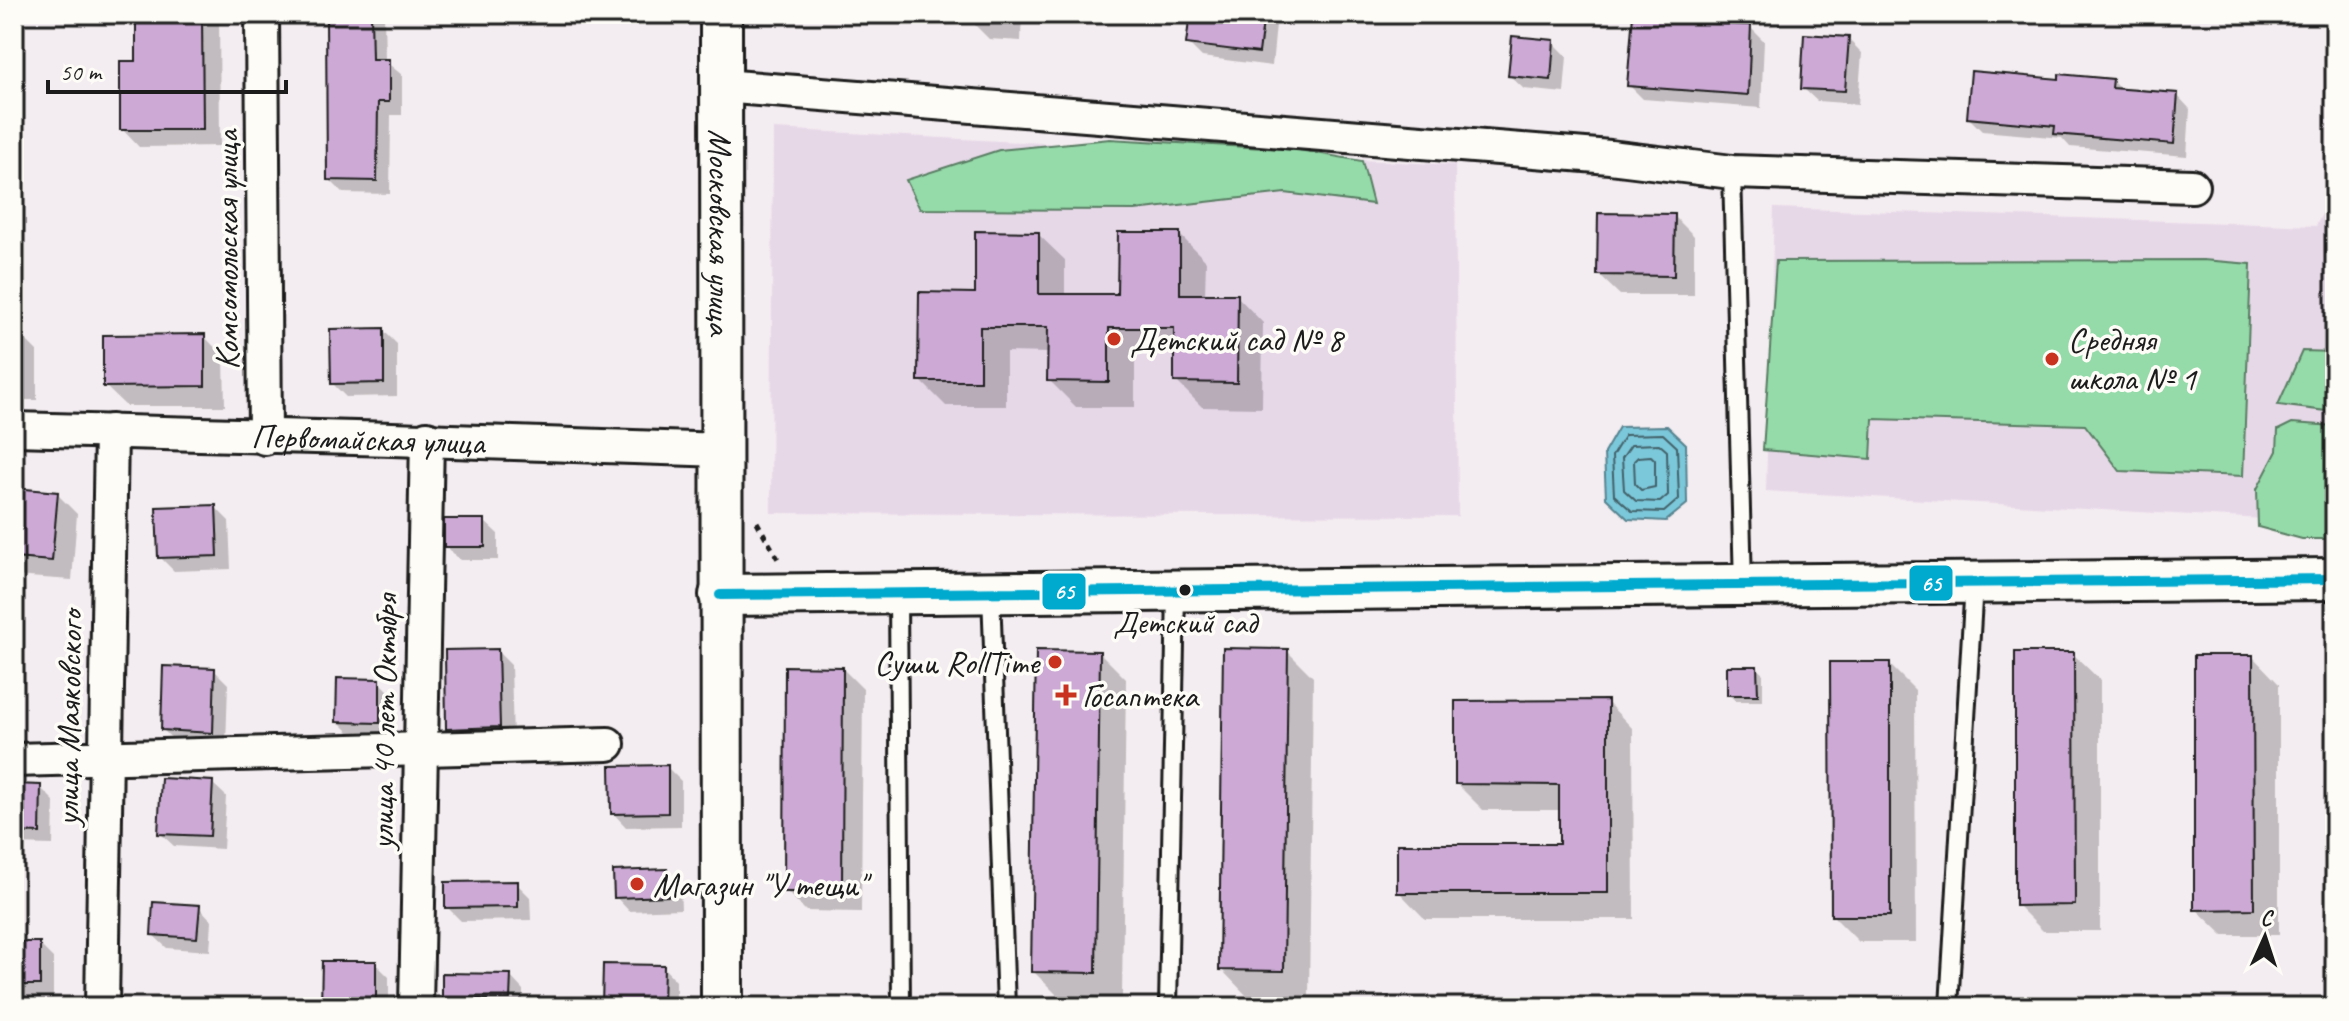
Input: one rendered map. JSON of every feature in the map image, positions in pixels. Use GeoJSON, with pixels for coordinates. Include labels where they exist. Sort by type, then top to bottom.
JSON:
{"type":"FeatureCollection","features":[{"type":"Feature","properties":{"kind":"street","name":"Комсомольская улица"},"geometry":{"type":"LineString","coordinates":[[262,14],[265,438]]}},
{"type":"Feature","properties":{"kind":"street","name":"Московская улица"},"geometry":{"type":"LineString","coordinates":[[721,14],[722,1007]]}},
{"type":"Feature","properties":{"kind":"street"},"geometry":{"type":"LineString","coordinates":[[722,86],[1610,157],[1732,172],[2192,186]]}},
{"type":"Feature","properties":{"kind":"street","name":"Первомайская улица"},"geometry":{"type":"LineString","coordinates":[[14,429],[265,438],[427,438],[723,450]]}},
{"type":"Feature","properties":{"kind":"street","name":"улица Маяковского"},"geometry":{"type":"LineString","coordinates":[[102,1007],[111,431]]}},
{"type":"Feature","properties":{"kind":"street","name":"улица 40 лет Октября"},"geometry":{"type":"LineString","coordinates":[[416,1007],[427,438]]}},
{"type":"Feature","properties":{"kind":"street"},"geometry":{"type":"LineString","coordinates":[[720,595],[2335,579]]}},
{"type":"Feature","properties":{"kind":"street"},"geometry":{"type":"LineString","coordinates":[[14,760],[608,744]]}},
{"type":"Feature","properties":{"kind":"lane"},"geometry":{"type":"LineString","coordinates":[[1732,172],[1743,585]]}},
{"type":"Feature","properties":{"kind":"lane"},"geometry":{"type":"LineString","coordinates":[[1949,1007],[1974,583]]}},
{"type":"Feature","properties":{"kind":"lane"},"geometry":{"type":"LineString","coordinates":[[1168,1007],[1176,591]]}},
{"type":"Feature","properties":{"kind":"lane"},"geometry":{"type":"LineString","coordinates":[[991,593],[1006,1007]]}},
{"type":"Feature","properties":{"kind":"lane"},"geometry":{"type":"LineString","coordinates":[[898,594],[901,1007]]}},
{"type":"Feature","properties":{"kind":"shaded area","name":"Детский сад № 8"},"geometry":{"type":"Polygon","coordinates":[[[773,129],[1455,165],[1458,516],[771,513],[773,129]]]}},
{"type":"Feature","properties":{"kind":"shaded area","name":"Средняя школа № 1"},"geometry":{"type":"Polygon","coordinates":[[[2335,188],[2335,523],[1766,491],[1774,208],[2316,226],[2335,188]]]}},
{"type":"Feature","properties":{"kind":"green space"},"geometry":{"type":"Polygon","coordinates":[[[1110,139],[1299,150],[1362,161],[1373,204],[1285,193],[1135,210],[920,209],[906,180],[999,150],[1110,139]]]}},
{"type":"Feature","properties":{"kind":"green space"},"geometry":{"type":"Polygon","coordinates":[[[2203,260],[2251,264],[2243,476],[2120,471],[2085,425],[1873,419],[1871,459],[1763,450],[1776,261],[2203,260]]]}},
{"type":"Feature","properties":{"kind":"green space"},"geometry":{"type":"Polygon","coordinates":[[[2302,351],[2335,352],[2335,412],[2278,405],[2302,351]]]}},
{"type":"Feature","properties":{"kind":"green space"},"geometry":{"type":"Polygon","coordinates":[[[2292,423],[2335,426],[2335,539],[2302,539],[2258,527],[2257,489],[2277,451],[2278,430],[2292,423]]]}},
{"type":"Feature","properties":{"kind":"water"},"geometry":{"type":"Polygon","coordinates":[[[1667,426],[1686,444],[1687,504],[1666,521],[1628,519],[1606,498],[1604,453],[1619,427],[1667,426]]]}},
{"type":"Feature","properties":{"kind":"building"},"geometry":{"type":"Polygon","coordinates":[[[136,14],[202,14],[203,130],[120,130],[120,61],[136,61],[136,14]]]}},
{"type":"Feature","properties":{"kind":"building"},"geometry":{"type":"Polygon","coordinates":[[[326,14],[371,14],[372,59],[389,59],[389,102],[378,102],[377,181],[327,180],[326,14]]]}},
{"type":"Feature","properties":{"kind":"building"},"geometry":{"type":"Polygon","coordinates":[[[1190,14],[1264,14],[1259,53],[1186,44],[1190,14]]]}},
{"type":"Feature","properties":{"kind":"building"},"geometry":{"type":"Polygon","coordinates":[[[1633,14],[1665,14],[1664,21],[1751,25],[1748,95],[1627,86],[1633,14]]]}},
{"type":"Feature","properties":{"kind":"building"},"geometry":{"type":"Polygon","coordinates":[[[1804,34],[1849,37],[1845,91],[1801,89],[1804,34]]]}},
{"type":"Feature","properties":{"kind":"building"},"geometry":{"type":"Polygon","coordinates":[[[1512,36],[1554,40],[1551,80],[1508,76],[1512,36]]]}},
{"type":"Feature","properties":{"kind":"building"},"geometry":{"type":"Polygon","coordinates":[[[1971,71],[2059,79],[2059,74],[2113,79],[2112,88],[2178,93],[2174,144],[2054,134],[2055,126],[1967,118],[1971,71]]]}},
{"type":"Feature","properties":{"kind":"building"},"geometry":{"type":"Polygon","coordinates":[[[1598,213],[1675,214],[1674,276],[1597,275],[1598,213]]]}},
{"type":"Feature","properties":{"kind":"building"},"geometry":{"type":"Polygon","coordinates":[[[975,231],[1039,232],[1039,294],[1117,294],[1118,232],[1180,232],[1180,294],[1238,294],[1237,383],[1174,382],[1174,328],[1109,328],[1109,382],[1047,381],[1048,327],[980,327],[980,381],[918,381],[919,292],[975,293],[975,231]]]}},
{"type":"Feature","properties":{"kind":"building"},"geometry":{"type":"Polygon","coordinates":[[[384,328],[384,383],[331,384],[330,329],[384,328]]]}},
{"type":"Feature","properties":{"kind":"building"},"geometry":{"type":"Polygon","coordinates":[[[205,334],[205,386],[103,387],[103,335],[205,334]]]}},
{"type":"Feature","properties":{"kind":"building"},"geometry":{"type":"Polygon","coordinates":[[[14,488],[58,492],[52,561],[14,558],[14,488]]]}},
{"type":"Feature","properties":{"kind":"building"},"geometry":{"type":"Polygon","coordinates":[[[216,505],[218,556],[158,558],[156,507],[216,505]]]}},
{"type":"Feature","properties":{"kind":"building"},"geometry":{"type":"Polygon","coordinates":[[[444,519],[485,519],[485,547],[444,547],[444,519]]]}},
{"type":"Feature","properties":{"kind":"building"},"geometry":{"type":"Polygon","coordinates":[[[1223,648],[1288,649],[1284,971],[1219,970],[1223,648]]]}},
{"type":"Feature","properties":{"kind":"building"},"geometry":{"type":"Polygon","coordinates":[[[498,649],[500,727],[446,729],[445,650],[498,649]]]}},
{"type":"Feature","properties":{"kind":"building"},"geometry":{"type":"Polygon","coordinates":[[[1036,650],[1100,651],[1096,973],[1031,972],[1036,650]]]}},
{"type":"Feature","properties":{"kind":"building"},"geometry":{"type":"Polygon","coordinates":[[[2015,652],[2074,652],[2075,905],[2015,906],[2015,652]]]}},
{"type":"Feature","properties":{"kind":"building"},"geometry":{"type":"Polygon","coordinates":[[[2194,655],[2253,655],[2254,909],[2194,910],[2194,655]]]}},
{"type":"Feature","properties":{"kind":"building"},"geometry":{"type":"Polygon","coordinates":[[[1830,662],[1890,662],[1890,916],[1831,916],[1830,662]]]}},
{"type":"Feature","properties":{"kind":"building"},"geometry":{"type":"Polygon","coordinates":[[[163,666],[215,668],[213,733],[161,730],[163,666]]]}},
{"type":"Feature","properties":{"kind":"building"},"geometry":{"type":"Polygon","coordinates":[[[785,666],[843,667],[842,892],[784,892],[785,666]]]}},
{"type":"Feature","properties":{"kind":"building"},"geometry":{"type":"Polygon","coordinates":[[[1727,666],[1757,666],[1758,695],[1727,695],[1727,666]]]}},
{"type":"Feature","properties":{"kind":"building"},"geometry":{"type":"Polygon","coordinates":[[[337,678],[380,679],[380,723],[336,722],[337,678]]]}},
{"type":"Feature","properties":{"kind":"building"},"geometry":{"type":"Polygon","coordinates":[[[1608,700],[1608,893],[1397,893],[1397,844],[1559,844],[1559,785],[1455,784],[1455,701],[1608,700]]]}},
{"type":"Feature","properties":{"kind":"building"},"geometry":{"type":"Polygon","coordinates":[[[668,765],[668,813],[611,814],[610,766],[668,765]]]}},
{"type":"Feature","properties":{"kind":"building"},"geometry":{"type":"Polygon","coordinates":[[[161,778],[213,781],[210,836],[158,834],[161,778]]]}},
{"type":"Feature","properties":{"kind":"building"},"geometry":{"type":"Polygon","coordinates":[[[14,784],[41,785],[40,833],[14,832],[14,784]]]}},
{"type":"Feature","properties":{"kind":"building"},"geometry":{"type":"Polygon","coordinates":[[[667,869],[668,896],[614,898],[613,871],[667,869]]]}},
{"type":"Feature","properties":{"kind":"building"},"geometry":{"type":"Polygon","coordinates":[[[518,881],[518,907],[445,908],[445,882],[518,881]]]}},
{"type":"Feature","properties":{"kind":"building"},"geometry":{"type":"Polygon","coordinates":[[[153,902],[200,905],[197,938],[151,935],[153,902]]]}},
{"type":"Feature","properties":{"kind":"building"},"geometry":{"type":"Polygon","coordinates":[[[14,942],[40,942],[40,985],[14,985],[14,942]]]}},
{"type":"Feature","properties":{"kind":"building"},"geometry":{"type":"Polygon","coordinates":[[[322,961],[376,961],[376,1007],[321,1007],[322,961]]]}},
{"type":"Feature","properties":{"kind":"building"},"geometry":{"type":"Polygon","coordinates":[[[603,964],[664,965],[663,1007],[602,1007],[603,964]]]}},
{"type":"Feature","properties":{"kind":"building"},"geometry":{"type":"Polygon","coordinates":[[[442,973],[511,974],[510,999],[442,999],[442,973]]]}},
{"type":"Feature","properties":{"kind":"transit line","name":"65"},"geometry":{"type":"LineString","coordinates":[[720,595],[2335,579]]}},
{"type":"Feature","properties":{"kind":"place","name":"Детский сад № 8"},"geometry":{"type":"Point","coordinates":[1114,339]}},
{"type":"Feature","properties":{"kind":"place","name":"Средняя школа № 1"},"geometry":{"type":"Point","coordinates":[2052,359]}},
{"type":"Feature","properties":{"kind":"place","name":"Детский сад"},"geometry":{"type":"Point","coordinates":[1185,590]}},
{"type":"Feature","properties":{"kind":"place","name":"Суши RollTime"},"geometry":{"type":"Point","coordinates":[1055,662]}},
{"type":"Feature","properties":{"kind":"place","name":"Госаптека"},"geometry":{"type":"Point","coordinates":[1066,695]}},
{"type":"Feature","properties":{"kind":"place","name":"Магазин \"У тещи\""},"geometry":{"type":"Point","coordinates":[637,884]}}]}
